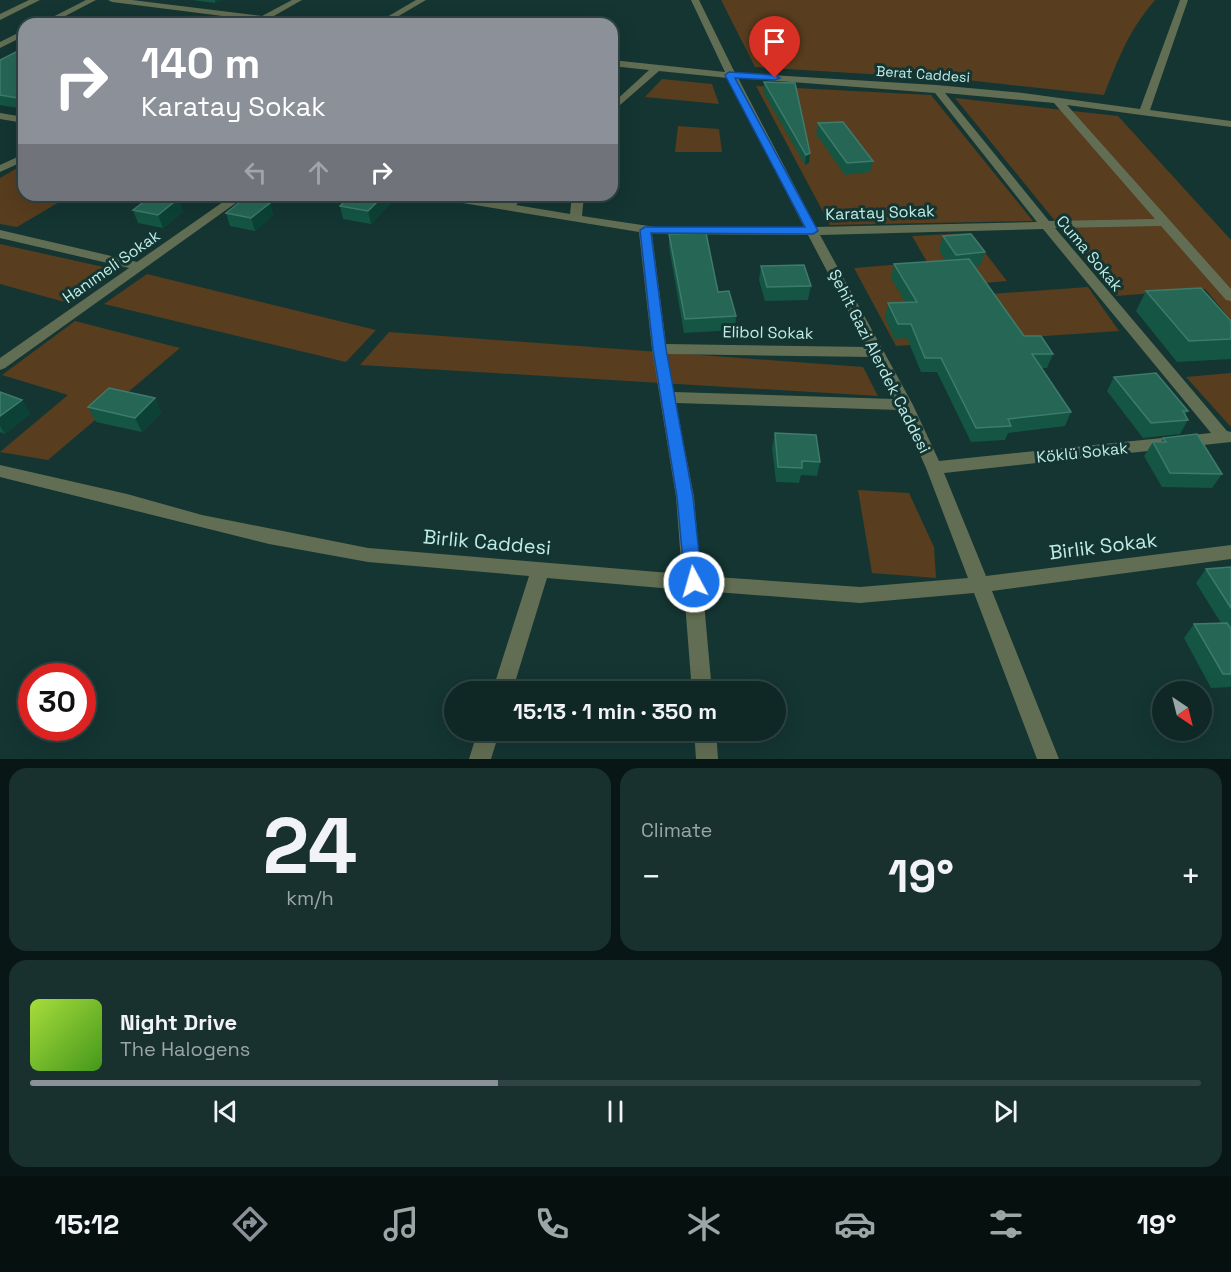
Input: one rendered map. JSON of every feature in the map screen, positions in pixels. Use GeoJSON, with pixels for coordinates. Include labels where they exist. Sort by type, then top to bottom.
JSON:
{"type":"FeatureCollection","features":[{"type":"Feature","properties":{"kind":"street"},"geometry":{"type":"LineString","coordinates":[[0,17],[36,0]]}},
{"type":"Feature","properties":{"kind":"street"},"geometry":{"type":"LineString","coordinates":[[55,18],[92,0]]}},
{"type":"Feature","properties":{"kind":"street"},"geometry":{"type":"LineString","coordinates":[[112,0],[248,18]]}},
{"type":"Feature","properties":{"kind":"street"},"geometry":{"type":"LineString","coordinates":[[183,8],[198,0]]}},
{"type":"Feature","properties":{"kind":"street"},"geometry":{"type":"LineString","coordinates":[[271,18],[298,0]]}},
{"type":"Feature","properties":{"kind":"street"},"geometry":{"type":"LineString","coordinates":[[390,18],[422,0]]}},
{"type":"Feature","properties":{"kind":"street","name":"Şehit Gazi Alerdek Caddesi"},"geometry":{"type":"LineString","coordinates":[[695,0],[729,75],[905,405],[934,468],[1048,759]]}},
{"type":"Feature","properties":{"kind":"street"},"geometry":{"type":"LineString","coordinates":[[1143,112],[1184,0]]}},
{"type":"Feature","properties":{"kind":"street"},"geometry":{"type":"LineString","coordinates":[[1,44],[18,36]]}},
{"type":"Feature","properties":{"kind":"street"},"geometry":{"type":"LineString","coordinates":[[1,44],[18,45]]}},
{"type":"Feature","properties":{"kind":"street","name":"Berat Caddesi"},"geometry":{"type":"LineString","coordinates":[[618,64],[729,75],[936,88],[1057,100],[1231,124]]}},
{"type":"Feature","properties":{"kind":"street"},"geometry":{"type":"LineString","coordinates":[[618,103],[656,68]]}},
{"type":"Feature","properties":{"kind":"street","name":"Cuma Sokak"},"geometry":{"type":"LineString","coordinates":[[936,88],[1045,224],[1227,437]]}},
{"type":"Feature","properties":{"kind":"street"},"geometry":{"type":"LineString","coordinates":[[1057,100],[1231,297]]}},
{"type":"Feature","properties":{"kind":"street"},"geometry":{"type":"LineString","coordinates":[[0,116],[18,119]]}},
{"type":"Feature","properties":{"kind":"street"},"geometry":{"type":"LineString","coordinates":[[0,169],[18,160]]}},
{"type":"Feature","properties":{"kind":"street","name":"Hanımeli Sokak"},"geometry":{"type":"LineString","coordinates":[[0,365],[233,201]]}},
{"type":"Feature","properties":{"kind":"street","name":"Karatay Sokak"},"geometry":{"type":"LineString","coordinates":[[466,201],[645,230],[813,231],[1164,222]]}},
{"type":"Feature","properties":{"kind":"street"},"geometry":{"type":"LineString","coordinates":[[506,208],[514,201]]}},
{"type":"Feature","properties":{"kind":"street"},"geometry":{"type":"LineString","coordinates":[[576,219],[578,201]]}},
{"type":"Feature","properties":{"kind":"street"},"geometry":{"type":"LineString","coordinates":[[645,230],[659,349],[685,497],[701,681]]}},
{"type":"Feature","properties":{"kind":"street"},"geometry":{"type":"LineString","coordinates":[[0,234],[138,266]]}},
{"type":"Feature","properties":{"kind":"street","name":"Elibol Sokak"},"geometry":{"type":"LineString","coordinates":[[659,349],[877,352]]}},
{"type":"Feature","properties":{"kind":"street"},"geometry":{"type":"LineString","coordinates":[[668,398],[905,405]]}},
{"type":"Feature","properties":{"kind":"street","name":"Köklü Sokak"},"geometry":{"type":"LineString","coordinates":[[934,468],[1227,437]]}},
{"type":"Feature","properties":{"kind":"street","name":"Birlik Caddesi"},"geometry":{"type":"LineString","coordinates":[[0,471],[269,537],[368,555],[814,593],[860,595],[980,584]]}},
{"type":"Feature","properties":{"kind":"street","name":"Birlik Sokak"},"geometry":{"type":"LineString","coordinates":[[980,584],[1231,552]]}},
{"type":"Feature","properties":{"kind":"street"},"geometry":{"type":"LineString","coordinates":[[505,681],[540,570]]}},
{"type":"Feature","properties":{"kind":"street"},"geometry":{"type":"LineString","coordinates":[[480,759],[486,741]]}},
{"type":"Feature","properties":{"kind":"street"},"geometry":{"type":"LineString","coordinates":[[706,741],[707,759]]}},
{"type":"Feature","properties":{"kind":"shaded area"},"geometry":{"type":"Polygon","coordinates":[[[721,0],[1155,0],[1131,34],[1104,95],[966,80],[755,67],[721,0]]]}},
{"type":"Feature","properties":{"kind":"shaded area"},"geometry":{"type":"Polygon","coordinates":[[[662,79],[712,84],[719,104],[645,97],[662,79]]]}},
{"type":"Feature","properties":{"kind":"shaded area"},"geometry":{"type":"Polygon","coordinates":[[[756,86],[931,95],[1033,221],[830,225],[756,86]]]}},
{"type":"Feature","properties":{"kind":"shaded area"},"geometry":{"type":"Polygon","coordinates":[[[955,98],[1118,116],[1231,240],[1231,320],[1205,289],[1116,296],[955,98]]]}},
{"type":"Feature","properties":{"kind":"shaded area"},"geometry":{"type":"Polygon","coordinates":[[[678,126],[719,129],[722,152],[675,152],[678,126]]]}},
{"type":"Feature","properties":{"kind":"shaded area"},"geometry":{"type":"Polygon","coordinates":[[[18,168],[18,201],[61,201],[17,227],[0,224],[0,178],[18,168]]]}},
{"type":"Feature","properties":{"kind":"shaded area"},"geometry":{"type":"Polygon","coordinates":[[[970,233],[1007,281],[984,283],[990,294],[1088,287],[1119,331],[896,346],[854,268],[927,262],[912,236],[970,233]]]}},
{"type":"Feature","properties":{"kind":"shaded area"},"geometry":{"type":"Polygon","coordinates":[[[0,244],[117,270],[68,303],[0,284],[0,244]]]}},
{"type":"Feature","properties":{"kind":"shaded area"},"geometry":{"type":"Polygon","coordinates":[[[147,274],[376,330],[346,362],[104,304],[147,274]]]}},
{"type":"Feature","properties":{"kind":"shaded area"},"geometry":{"type":"Polygon","coordinates":[[[75,321],[180,348],[48,460],[0,452],[68,395],[2,375],[75,321]]]}},
{"type":"Feature","properties":{"kind":"shaded area"},"geometry":{"type":"Polygon","coordinates":[[[389,332],[863,367],[878,396],[360,365],[389,332]]]}},
{"type":"Feature","properties":{"kind":"shaded area"},"geometry":{"type":"Polygon","coordinates":[[[1231,373],[1231,426],[1230,426],[1186,377],[1231,373]]]}},
{"type":"Feature","properties":{"kind":"shaded area"},"geometry":{"type":"Polygon","coordinates":[[[858,490],[909,493],[934,547],[936,578],[872,573],[858,490]]]}},
{"type":"Feature","properties":{"kind":"building"},"geometry":{"type":"Polygon","coordinates":[[[18,51],[18,98],[0,95],[0,60],[18,51]]]}},
{"type":"Feature","properties":{"kind":"building"},"geometry":{"type":"Polygon","coordinates":[[[764,82],[795,83],[810,153],[806,155],[764,82]]]}},
{"type":"Feature","properties":{"kind":"building"},"geometry":{"type":"Polygon","coordinates":[[[843,122],[873,161],[847,163],[818,123],[843,122]]]}},
{"type":"Feature","properties":{"kind":"building"},"geometry":{"type":"Polygon","coordinates":[[[145,201],[176,201],[158,215],[133,210],[145,201]]]}},
{"type":"Feature","properties":{"kind":"building"},"geometry":{"type":"Polygon","coordinates":[[[241,201],[270,203],[251,218],[226,213],[241,201]]]}},
{"type":"Feature","properties":{"kind":"building"},"geometry":{"type":"Polygon","coordinates":[[[345,201],[378,201],[368,211],[340,206],[345,201]]]}},
{"type":"Feature","properties":{"kind":"building"},"geometry":{"type":"Polygon","coordinates":[[[706,233],[718,292],[729,291],[736,316],[685,319],[669,234],[706,233]]]}},
{"type":"Feature","properties":{"kind":"building"},"geometry":{"type":"Polygon","coordinates":[[[971,234],[985,252],[956,255],[943,236],[971,234]]]}},
{"type":"Feature","properties":{"kind":"building"},"geometry":{"type":"Polygon","coordinates":[[[969,259],[1024,336],[1041,336],[1053,354],[1032,354],[1071,412],[1008,419],[1011,426],[976,428],[941,358],[925,358],[911,324],[898,324],[888,303],[917,302],[894,264],[969,259]]]}},
{"type":"Feature","properties":{"kind":"building"},"geometry":{"type":"Polygon","coordinates":[[[804,265],[811,286],[767,287],[761,266],[804,265]]]}},
{"type":"Feature","properties":{"kind":"building"},"geometry":{"type":"Polygon","coordinates":[[[1201,288],[1231,321],[1231,339],[1189,341],[1146,291],[1201,288]]]}},
{"type":"Feature","properties":{"kind":"building"},"geometry":{"type":"Polygon","coordinates":[[[1156,373],[1188,411],[1183,411],[1188,420],[1151,423],[1114,377],[1156,373]]]}},
{"type":"Feature","properties":{"kind":"building"},"geometry":{"type":"Polygon","coordinates":[[[109,388],[155,398],[135,418],[88,407],[109,388]]]}},
{"type":"Feature","properties":{"kind":"building"},"geometry":{"type":"Polygon","coordinates":[[[0,392],[22,400],[0,416],[0,392]]]}},
{"type":"Feature","properties":{"kind":"building"},"geometry":{"type":"Polygon","coordinates":[[[775,433],[816,435],[820,462],[802,461],[802,468],[778,467],[775,433]]]}},
{"type":"Feature","properties":{"kind":"building"},"geometry":{"type":"Polygon","coordinates":[[[1197,434],[1222,474],[1170,473],[1153,442],[1166,442],[1163,438],[1197,434]]]}},
{"type":"Feature","properties":{"kind":"building"},"geometry":{"type":"Polygon","coordinates":[[[1231,567],[1231,608],[1206,569],[1231,567]]]}},
{"type":"Feature","properties":{"kind":"building"},"geometry":{"type":"Polygon","coordinates":[[[1227,623],[1231,629],[1231,674],[1223,674],[1194,624],[1227,623]]]}},
{"type":"Feature","properties":{"kind":"route"},"geometry":{"type":"LineString","coordinates":[[694,582],[685,497],[659,349],[645,230],[813,231],[729,75],[775,78]]}}]}
